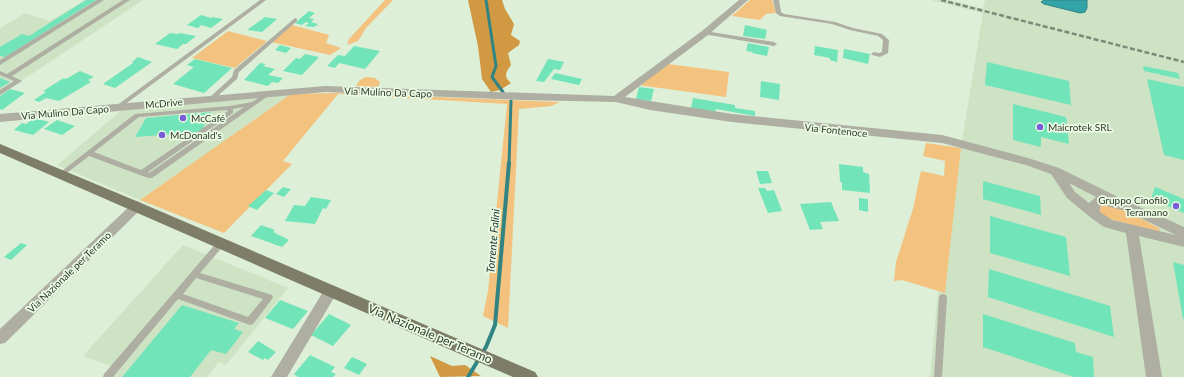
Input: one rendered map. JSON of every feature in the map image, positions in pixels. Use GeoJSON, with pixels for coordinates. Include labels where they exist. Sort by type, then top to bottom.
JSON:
{"type":"FeatureCollection","features":[{"type":"Feature","properties":{"kind":"main road","name":"Via Nazionale per Teramo"},"geometry":{"type":"LineString","coordinates":[[0,148],[221,242],[530,377]]}},
{"type":"Feature","properties":{"kind":"street"},"geometry":{"type":"LineString","coordinates":[[616,99],[705,33],[744,0]]}},
{"type":"Feature","properties":{"kind":"street","name":"Via Mulino Da Capo"},"geometry":{"type":"LineString","coordinates":[[0,118],[325,89],[522,97],[616,99]]}},
{"type":"Feature","properties":{"kind":"street","name":"Via Fontenoce"},"geometry":{"type":"LineString","coordinates":[[616,99],[650,106],[732,118],[942,139],[1028,162],[1055,171],[1184,233]]}},
{"type":"Feature","properties":{"kind":"street"},"geometry":{"type":"LineString","coordinates":[[1055,171],[1071,195],[1108,224],[1184,242]]}},
{"type":"Feature","properties":{"kind":"street","name":"Via Fontenoce"},"geometry":{"type":"LineString","coordinates":[[1094,214],[1094,205],[1100,200],[1129,207]]}},
{"type":"Feature","properties":{"kind":"street","name":"Via Nazionale per Teramo"},"geometry":{"type":"LineString","coordinates":[[0,338],[137,206]]}},
{"type":"Feature","properties":{"kind":"street"},"geometry":{"type":"LineString","coordinates":[[1132,230],[1154,377]]}},
{"type":"Feature","properties":{"kind":"street"},"geometry":{"type":"LineString","coordinates":[[279,377],[331,291]]}},
{"type":"Feature","properties":{"kind":"lane"},"geometry":{"type":"LineString","coordinates":[[0,63],[101,0]]}},
{"type":"Feature","properties":{"kind":"lane"},"geometry":{"type":"LineString","coordinates":[[8,76],[127,0]]}},
{"type":"Feature","properties":{"kind":"lane"},"geometry":{"type":"LineString","coordinates":[[118,107],[263,0]]}},
{"type":"Feature","properties":{"kind":"lane"},"geometry":{"type":"LineString","coordinates":[[776,0],[779,13],[782,15],[833,23],[852,30],[880,35],[886,40],[885,53],[874,54]]}},
{"type":"Feature","properties":{"kind":"lane"},"geometry":{"type":"LineString","coordinates":[[212,98],[235,78],[236,71],[295,20]]}},
{"type":"Feature","properties":{"kind":"lane"},"geometry":{"type":"LineString","coordinates":[[705,33],[774,44]]}},
{"type":"Feature","properties":{"kind":"lane"},"geometry":{"type":"LineString","coordinates":[[0,73],[19,81],[0,93]]}},
{"type":"Feature","properties":{"kind":"lane"},"geometry":{"type":"LineString","coordinates":[[89,153],[150,176],[269,93]]}},
{"type":"Feature","properties":{"kind":"lane","name":"McDrive"},"geometry":{"type":"LineString","coordinates":[[62,174],[137,115],[230,108],[255,103]]}},
{"type":"Feature","properties":{"kind":"lane"},"geometry":{"type":"LineString","coordinates":[[142,173],[231,112],[230,108]]}},
{"type":"Feature","properties":{"kind":"lane"},"geometry":{"type":"LineString","coordinates":[[107,377],[221,242]]}},
{"type":"Feature","properties":{"kind":"lane"},"geometry":{"type":"LineString","coordinates":[[176,295],[250,321],[269,297],[194,274]]}},
{"type":"Feature","properties":{"kind":"lane"},"geometry":{"type":"LineString","coordinates":[[938,377],[943,297]]}},
{"type":"Feature","properties":{"kind":"shaded area"},"geometry":{"type":"Polygon","coordinates":[[[85,0],[143,0],[0,95],[0,28],[25,13],[50,21],[85,0]]]}},
{"type":"Feature","properties":{"kind":"shaded area"},"geometry":{"type":"Polygon","coordinates":[[[385,0],[393,0],[366,28],[358,41],[347,45],[349,39],[385,0]]]}},
{"type":"Feature","properties":{"kind":"shaded area"},"geometry":{"type":"Polygon","coordinates":[[[468,0],[502,0],[505,9],[514,24],[511,35],[520,41],[519,45],[508,53],[511,65],[506,76],[508,81],[511,83],[500,90],[491,92],[482,79],[478,46],[468,0]]]}},
{"type":"Feature","properties":{"kind":"shaded area"},"geometry":{"type":"Polygon","coordinates":[[[750,0],[772,0],[776,13],[766,14],[760,20],[732,16],[750,0]]]}},
{"type":"Feature","properties":{"kind":"shaded area"},"geometry":{"type":"Polygon","coordinates":[[[931,0],[949,0],[983,9],[985,0],[1184,0],[1184,377],[930,377],[938,291],[945,292],[959,159],[983,13],[931,0]]]}},
{"type":"Feature","properties":{"kind":"shaded area"},"geometry":{"type":"Polygon","coordinates":[[[292,25],[329,35],[326,43],[341,48],[330,55],[271,42],[292,25]]]}},
{"type":"Feature","properties":{"kind":"shaded area"},"geometry":{"type":"Polygon","coordinates":[[[228,31],[267,41],[235,68],[192,58],[228,31]]]}},
{"type":"Feature","properties":{"kind":"shaded area"},"geometry":{"type":"Polygon","coordinates":[[[668,64],[729,72],[726,97],[638,85],[668,64]]]}},
{"type":"Feature","properties":{"kind":"shaded area"},"geometry":{"type":"Polygon","coordinates":[[[366,77],[375,78],[380,82],[378,87],[356,86],[360,80],[366,77]]]}},
{"type":"Feature","properties":{"kind":"shaded area"},"geometry":{"type":"Polygon","coordinates":[[[338,93],[560,102],[551,106],[519,109],[508,328],[483,316],[488,291],[507,104],[338,94],[283,161],[292,164],[224,233],[140,200],[291,94],[338,93]]]}},
{"type":"Feature","properties":{"kind":"shaded area","name":"McDonald's"},"geometry":{"type":"Polygon","coordinates":[[[291,94],[140,200],[57,165],[123,109],[291,94]]]}},
{"type":"Feature","properties":{"kind":"shaded area"},"geometry":{"type":"Polygon","coordinates":[[[926,143],[961,148],[945,293],[902,280],[894,281],[896,262],[913,209],[921,171],[944,176],[945,161],[923,156],[926,143]]]}},
{"type":"Feature","properties":{"kind":"shaded area"},"geometry":{"type":"Polygon","coordinates":[[[1101,204],[1116,207],[1131,213],[1159,228],[1160,233],[1106,218],[1099,212],[1098,207],[1101,204]]]}},
{"type":"Feature","properties":{"kind":"shaded area"},"geometry":{"type":"Polygon","coordinates":[[[183,245],[288,288],[226,365],[219,362],[207,377],[103,377],[111,366],[83,356],[183,245]]]}},
{"type":"Feature","properties":{"kind":"shaded area"},"geometry":{"type":"Polygon","coordinates":[[[430,356],[452,366],[465,365],[481,376],[440,377],[430,356]]]}},
{"type":"Feature","properties":{"kind":"water"},"geometry":{"type":"Polygon","coordinates":[[[1044,0],[1087,0],[1087,8],[1085,12],[1080,13],[1044,4],[1041,2],[1044,0]]]}},
{"type":"Feature","properties":{"kind":"building"},"geometry":{"type":"Polygon","coordinates":[[[86,0],[96,0],[5,57],[0,56],[0,47],[22,34],[29,36],[86,0]]]}},
{"type":"Feature","properties":{"kind":"building"},"geometry":{"type":"Polygon","coordinates":[[[309,11],[315,13],[309,18],[314,19],[311,22],[318,24],[314,27],[305,26],[309,23],[306,22],[302,25],[295,23],[309,11]]]}},
{"type":"Feature","properties":{"kind":"building"},"geometry":{"type":"Polygon","coordinates":[[[201,15],[223,19],[211,28],[201,25],[198,28],[187,25],[201,15]]]}},
{"type":"Feature","properties":{"kind":"building"},"geometry":{"type":"Polygon","coordinates":[[[265,17],[277,19],[262,32],[247,30],[265,17]]]}},
{"type":"Feature","properties":{"kind":"building"},"geometry":{"type":"Polygon","coordinates":[[[745,25],[767,30],[765,39],[743,36],[745,25]]]}},
{"type":"Feature","properties":{"kind":"building"},"geometry":{"type":"Polygon","coordinates":[[[170,33],[196,36],[177,49],[155,44],[170,33]]]}},
{"type":"Feature","properties":{"kind":"building"},"geometry":{"type":"Polygon","coordinates":[[[748,43],[769,47],[767,56],[746,51],[748,43]]]}},
{"type":"Feature","properties":{"kind":"building"},"geometry":{"type":"Polygon","coordinates":[[[280,45],[291,48],[286,53],[275,50],[280,45]]]}},
{"type":"Feature","properties":{"kind":"building"},"geometry":{"type":"Polygon","coordinates":[[[354,46],[380,51],[365,69],[339,63],[335,68],[327,66],[338,55],[345,56],[354,46]]]}},
{"type":"Feature","properties":{"kind":"building"},"geometry":{"type":"Polygon","coordinates":[[[815,46],[838,50],[837,62],[830,60],[830,58],[814,55],[815,46]]]}},
{"type":"Feature","properties":{"kind":"building"},"geometry":{"type":"Polygon","coordinates":[[[844,49],[870,54],[868,64],[843,58],[844,49]]]}},
{"type":"Feature","properties":{"kind":"building"},"geometry":{"type":"Polygon","coordinates":[[[305,54],[319,57],[302,75],[283,71],[296,58],[300,59],[305,54]]]}},
{"type":"Feature","properties":{"kind":"building"},"geometry":{"type":"Polygon","coordinates":[[[138,57],[152,62],[115,88],[103,84],[133,63],[132,62],[138,57]]]}},
{"type":"Feature","properties":{"kind":"building"},"geometry":{"type":"Polygon","coordinates":[[[195,59],[232,68],[204,93],[173,84],[194,67],[187,65],[195,59]]]}},
{"type":"Feature","properties":{"kind":"building"},"geometry":{"type":"Polygon","coordinates":[[[548,59],[564,62],[560,70],[554,69],[544,82],[536,81],[548,59]]]}},
{"type":"Feature","properties":{"kind":"building"},"geometry":{"type":"Polygon","coordinates":[[[987,62],[1069,81],[1071,105],[985,85],[987,62]]]}},
{"type":"Feature","properties":{"kind":"building"},"geometry":{"type":"Polygon","coordinates":[[[260,63],[266,64],[263,66],[275,69],[268,75],[283,78],[278,83],[272,82],[268,86],[244,80],[260,63]]]}},
{"type":"Feature","properties":{"kind":"building"},"geometry":{"type":"Polygon","coordinates":[[[1143,66],[1178,73],[1180,79],[1144,71],[1143,66]]]}},
{"type":"Feature","properties":{"kind":"building"},"geometry":{"type":"Polygon","coordinates":[[[80,71],[94,77],[88,80],[91,82],[59,101],[46,98],[39,102],[34,100],[46,92],[43,91],[64,78],[66,79],[80,71]]]}},
{"type":"Feature","properties":{"kind":"building"},"geometry":{"type":"Polygon","coordinates":[[[555,73],[582,79],[579,85],[551,79],[555,73]]]}},
{"type":"Feature","properties":{"kind":"building"},"geometry":{"type":"Polygon","coordinates":[[[0,78],[10,82],[0,88],[0,78]]]}},
{"type":"Feature","properties":{"kind":"building"},"geometry":{"type":"Polygon","coordinates":[[[1147,79],[1184,87],[1184,160],[1164,155],[1147,79]]]}},
{"type":"Feature","properties":{"kind":"building"},"geometry":{"type":"Polygon","coordinates":[[[761,81],[780,84],[779,100],[760,97],[761,81]]]}},
{"type":"Feature","properties":{"kind":"building"},"geometry":{"type":"Polygon","coordinates":[[[639,87],[654,89],[651,101],[636,99],[639,87]]]}},
{"type":"Feature","properties":{"kind":"building"},"geometry":{"type":"Polygon","coordinates":[[[10,89],[25,93],[2,110],[0,109],[0,96],[10,89]]]}},
{"type":"Feature","properties":{"kind":"building"},"geometry":{"type":"Polygon","coordinates":[[[693,98],[735,105],[735,108],[755,111],[755,116],[716,109],[715,112],[691,108],[693,98]]]}},
{"type":"Feature","properties":{"kind":"building","name":"Maicrotek SRL"},"geometry":{"type":"Polygon","coordinates":[[[1013,104],[1066,117],[1069,144],[1041,137],[1041,147],[1013,140],[1013,104]]]}},
{"type":"Feature","properties":{"kind":"building"},"geometry":{"type":"Polygon","coordinates":[[[211,112],[201,132],[135,137],[146,118],[211,112]]]}},
{"type":"Feature","properties":{"kind":"building"},"geometry":{"type":"Polygon","coordinates":[[[34,118],[49,122],[33,135],[14,130],[22,123],[26,124],[34,118]]]}},
{"type":"Feature","properties":{"kind":"building"},"geometry":{"type":"Polygon","coordinates":[[[57,120],[75,126],[62,135],[44,129],[57,120]]]}},
{"type":"Feature","properties":{"kind":"building"},"geometry":{"type":"Polygon","coordinates":[[[839,164],[863,167],[863,172],[869,174],[870,193],[842,190],[839,164]]]}},
{"type":"Feature","properties":{"kind":"building"},"geometry":{"type":"Polygon","coordinates":[[[756,171],[768,171],[772,183],[760,184],[756,171]]]}},
{"type":"Feature","properties":{"kind":"building"},"geometry":{"type":"Polygon","coordinates":[[[983,181],[1040,196],[1041,215],[983,199],[983,181]]]}},
{"type":"Feature","properties":{"kind":"building"},"geometry":{"type":"Polygon","coordinates":[[[283,187],[291,189],[284,197],[276,194],[283,187]]]}},
{"type":"Feature","properties":{"kind":"building","name":"Gruppo Cinofilo Teramano"},"geometry":{"type":"Polygon","coordinates":[[[1155,187],[1184,199],[1184,213],[1151,199],[1155,187]]]}},
{"type":"Feature","properties":{"kind":"building"},"geometry":{"type":"Polygon","coordinates":[[[758,188],[765,188],[767,191],[774,190],[782,211],[768,213],[758,188]]]}},
{"type":"Feature","properties":{"kind":"building"},"geometry":{"type":"Polygon","coordinates":[[[266,190],[274,193],[257,210],[248,206],[266,190]]]}},
{"type":"Feature","properties":{"kind":"building"},"geometry":{"type":"Polygon","coordinates":[[[311,197],[331,200],[326,209],[323,208],[315,224],[285,221],[294,205],[305,206],[311,197]]]}},
{"type":"Feature","properties":{"kind":"building"},"geometry":{"type":"Polygon","coordinates":[[[859,198],[868,199],[868,212],[859,210],[859,198]]]}},
{"type":"Feature","properties":{"kind":"building"},"geometry":{"type":"Polygon","coordinates":[[[831,202],[839,221],[820,222],[823,229],[810,230],[800,204],[831,202]]]}},
{"type":"Feature","properties":{"kind":"building"},"geometry":{"type":"Polygon","coordinates":[[[990,216],[1066,237],[1070,276],[990,253],[990,216]]]}},
{"type":"Feature","properties":{"kind":"building"},"geometry":{"type":"Polygon","coordinates":[[[261,225],[275,230],[273,232],[289,240],[282,247],[251,236],[261,225]]]}},
{"type":"Feature","properties":{"kind":"building"},"geometry":{"type":"Polygon","coordinates":[[[21,243],[27,245],[11,260],[4,257],[21,243]]]}},
{"type":"Feature","properties":{"kind":"building"},"geometry":{"type":"Polygon","coordinates":[[[1173,262],[1184,265],[1184,319],[1183,319],[1173,262]]]}},
{"type":"Feature","properties":{"kind":"building"},"geometry":{"type":"Polygon","coordinates":[[[989,269],[1110,306],[1114,337],[988,297],[989,269]]]}},
{"type":"Feature","properties":{"kind":"building"},"geometry":{"type":"Polygon","coordinates":[[[280,300],[308,311],[293,329],[265,318],[280,300]]]}},
{"type":"Feature","properties":{"kind":"building"},"geometry":{"type":"Polygon","coordinates":[[[182,305],[239,323],[234,329],[243,332],[226,354],[211,350],[190,377],[122,377],[182,305]]]}},
{"type":"Feature","properties":{"kind":"building"},"geometry":{"type":"Polygon","coordinates":[[[329,314],[351,325],[333,346],[311,335],[329,314]]]}},
{"type":"Feature","properties":{"kind":"building"},"geometry":{"type":"Polygon","coordinates":[[[983,314],[1075,343],[1076,352],[1093,357],[1094,377],[1074,377],[983,347],[983,314]]]}},
{"type":"Feature","properties":{"kind":"building"},"geometry":{"type":"Polygon","coordinates":[[[258,341],[276,352],[268,360],[265,358],[263,360],[248,352],[258,341]]]}},
{"type":"Feature","properties":{"kind":"building"},"geometry":{"type":"Polygon","coordinates":[[[310,355],[335,367],[331,372],[336,374],[333,377],[298,377],[294,374],[310,355]]]}},
{"type":"Feature","properties":{"kind":"building"},"geometry":{"type":"Polygon","coordinates":[[[352,357],[367,364],[359,375],[344,368],[352,357]]]}},
{"type":"Feature","properties":{"kind":"waterway","name":"Torrente Falini"},"geometry":{"type":"LineString","coordinates":[[486,0],[496,66],[492,77],[503,92]]}},
{"type":"Feature","properties":{"kind":"waterway","name":"Torrente Falini"},"geometry":{"type":"LineString","coordinates":[[509,164],[511,101]]}},
{"type":"Feature","properties":{"kind":"waterway","name":"Torrente Falini"},"geometry":{"type":"LineString","coordinates":[[468,377],[486,347],[495,325],[509,163]]}},
{"type":"Feature","properties":{"kind":"railway"},"geometry":{"type":"LineString","coordinates":[[941,0],[1184,62]]}},
{"type":"Feature","properties":{"kind":"place","name":"McCafé"},"geometry":{"type":"Point","coordinates":[183,118]}},
{"type":"Feature","properties":{"kind":"place","name":"Maicrotek SRL"},"geometry":{"type":"Point","coordinates":[1040,127]}},
{"type":"Feature","properties":{"kind":"place","name":"McDonald's"},"geometry":{"type":"Point","coordinates":[162,135]}},
{"type":"Feature","properties":{"kind":"place","name":"Gruppo Cinofilo Teramano"},"geometry":{"type":"Point","coordinates":[1176,206]}}]}
